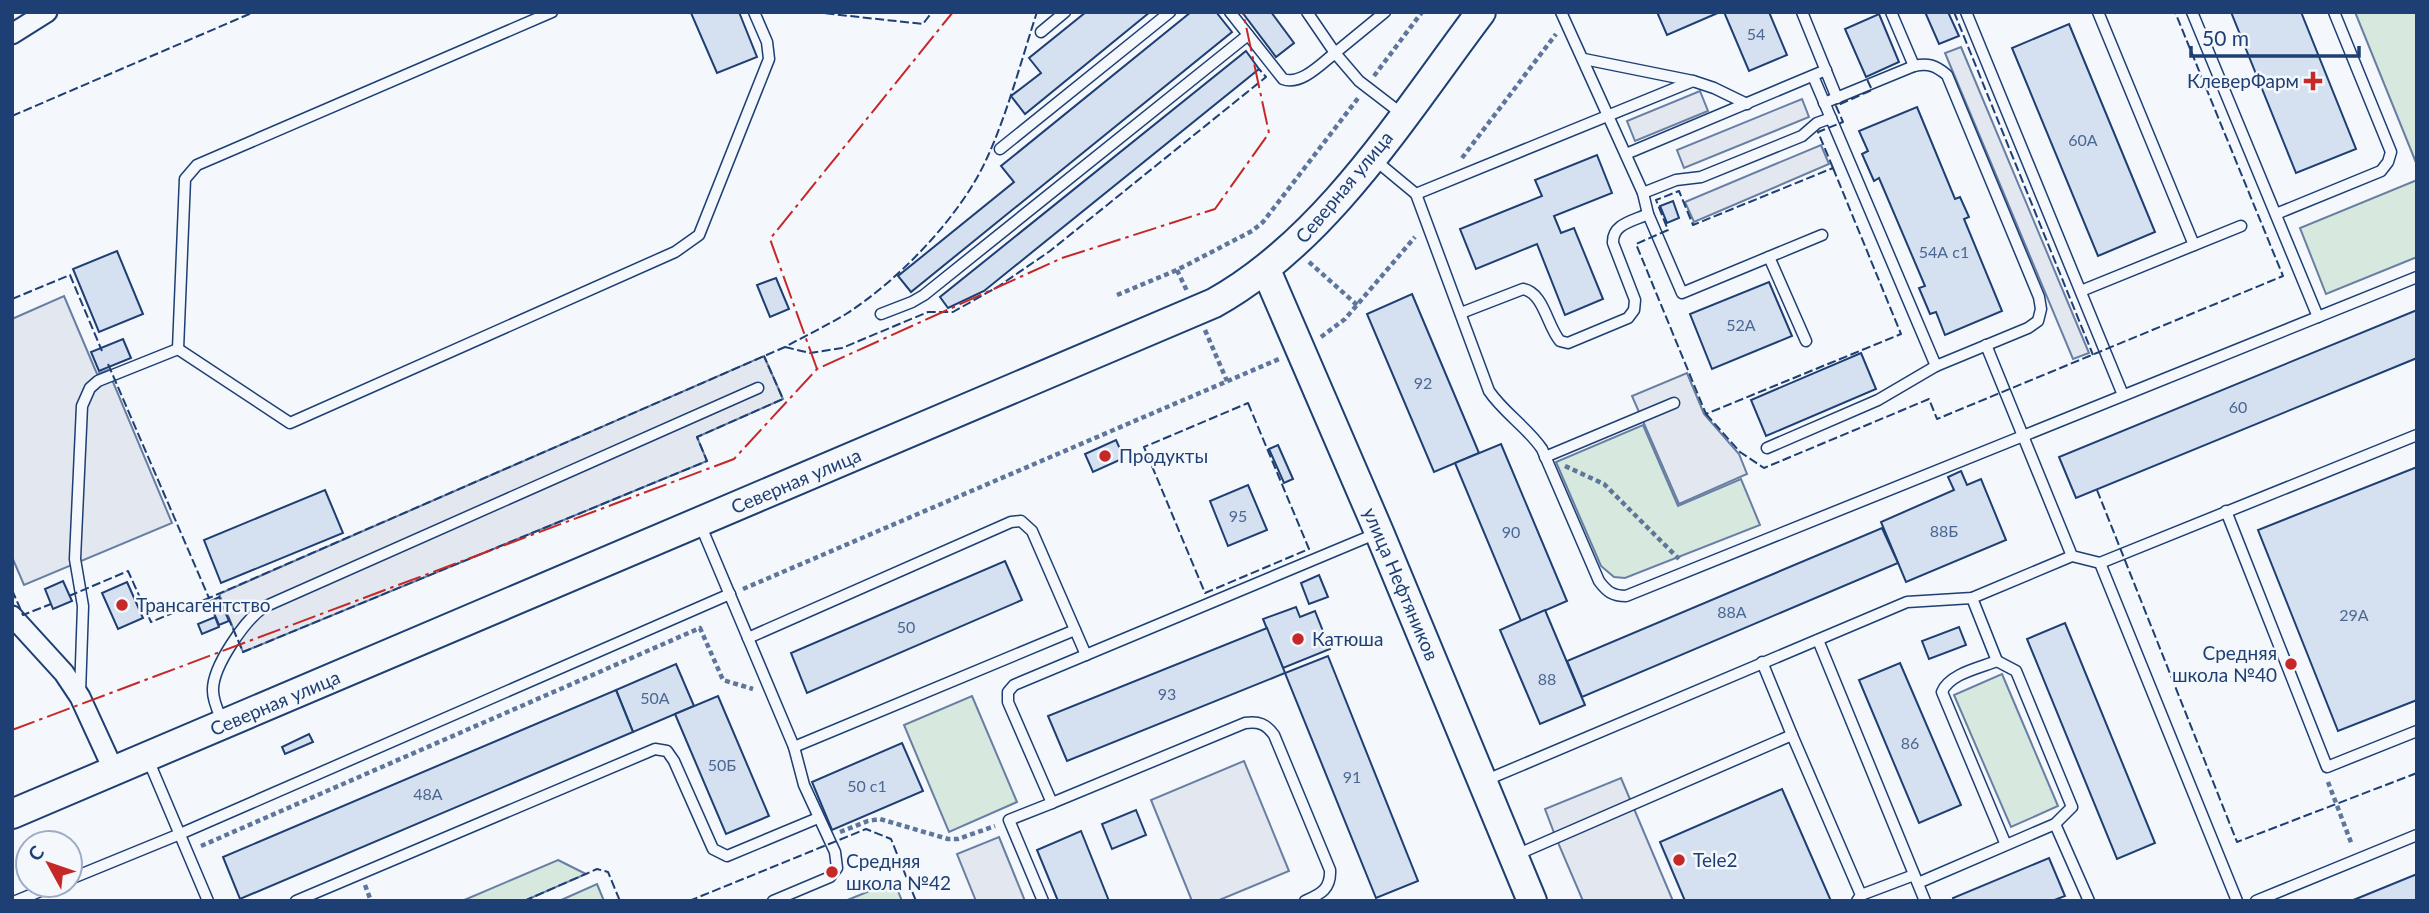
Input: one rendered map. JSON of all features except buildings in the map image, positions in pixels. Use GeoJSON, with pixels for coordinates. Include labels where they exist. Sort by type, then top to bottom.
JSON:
{"type":"FeatureCollection","features":[{"type":"Feature","properties":{"kind":"main road","name":"Северная улица"},"geometry":{"type":"LineString","coordinates":[[12,814],[1214,303],[1240,289],[1293,248],[1317,222],[1371,158],[1481,12]]}},
{"type":"Feature","properties":{"kind":"main road","name":"улица Нефтяников"},"geometry":{"type":"LineString","coordinates":[[1266,270],[1379,532],[1532,901]]}},
{"type":"Feature","properties":{"kind":"street"},"geometry":{"type":"LineString","coordinates":[[12,34],[47,12]]}},
{"type":"Feature","properties":{"kind":"street"},"geometry":{"type":"LineString","coordinates":[[12,616],[64,673],[80,697],[114,771]]}},
{"type":"Feature","properties":{"kind":"lane"},"geometry":{"type":"LineString","coordinates":[[178,349],[185,179],[197,165],[552,12]]}},
{"type":"Feature","properties":{"kind":"lane"},"geometry":{"type":"LineString","coordinates":[[178,349],[290,423],[675,252],[699,234],[769,59],[767,41],[754,12]]}},
{"type":"Feature","properties":{"kind":"lane"},"geometry":{"type":"LineString","coordinates":[[1041,32],[1065,12]]}},
{"type":"Feature","properties":{"kind":"lane"},"geometry":{"type":"LineString","coordinates":[[1000,149],[1170,12]]}},
{"type":"Feature","properties":{"kind":"lane"},"geometry":{"type":"LineString","coordinates":[[1230,12],[1278,74],[1290,82],[1298,80],[1335,53],[1385,12]]}},
{"type":"Feature","properties":{"kind":"lane"},"geometry":{"type":"LineString","coordinates":[[1307,12],[1353,76],[1404,115]]}},
{"type":"Feature","properties":{"kind":"lane"},"geometry":{"type":"LineString","coordinates":[[1802,12],[1837,98]]}},
{"type":"Feature","properties":{"kind":"lane"},"geometry":{"type":"LineString","coordinates":[[1891,12],[1914,66]]}},
{"type":"Feature","properties":{"kind":"lane"},"geometry":{"type":"LineString","coordinates":[[1966,12],[2123,395]]}},
{"type":"Feature","properties":{"kind":"lane"},"geometry":{"type":"LineString","coordinates":[[2098,12],[2194,245]]}},
{"type":"Feature","properties":{"kind":"lane"},"geometry":{"type":"LineString","coordinates":[[2192,12],[2318,317]]}},
{"type":"Feature","properties":{"kind":"lane"},"geometry":{"type":"LineString","coordinates":[[2276,214],[2381,171],[2391,152],[2334,12]]}},
{"type":"Feature","properties":{"kind":"lane"},"geometry":{"type":"LineString","coordinates":[[1563,17],[1643,193],[1648,215],[1682,293],[1822,235]]}},
{"type":"Feature","properties":{"kind":"lane"},"geometry":{"type":"LineString","coordinates":[[881,314],[924,295],[1248,35]]}},
{"type":"Feature","properties":{"kind":"lane"},"geometry":{"type":"LineString","coordinates":[[1584,59],[1693,81],[1748,104]]}},
{"type":"Feature","properties":{"kind":"lane"},"geometry":{"type":"LineString","coordinates":[[1767,447],[1878,400],[1936,366],[2028,328],[2038,321],[2041,309],[2039,297],[1947,75],[1937,67],[1926,64],[1914,66],[1824,103]]}},
{"type":"Feature","properties":{"kind":"lane"},"geometry":{"type":"LineString","coordinates":[[1626,154],[1826,70]]}},
{"type":"Feature","properties":{"kind":"lane"},"geometry":{"type":"LineString","coordinates":[[1812,76],[1936,366]]}},
{"type":"Feature","properties":{"kind":"lane"},"geometry":{"type":"LineString","coordinates":[[1416,194],[1693,81]]}},
{"type":"Feature","properties":{"kind":"lane"},"geometry":{"type":"LineString","coordinates":[[1643,193],[1676,180],[1701,177],[1714,172],[1802,136],[1817,124],[1831,118]]}},
{"type":"Feature","properties":{"kind":"lane"},"geometry":{"type":"LineString","coordinates":[[1371,158],[1416,194],[1489,391],[1500,406],[1531,433],[1545,457],[1599,581],[1606,591],[1616,596],[1626,596],[1692,571],[2417,277]]}},
{"type":"Feature","properties":{"kind":"lane"},"geometry":{"type":"LineString","coordinates":[[1461,313],[1523,289],[1531,290],[1537,296],[1553,334],[1560,341],[1568,343],[1628,318],[1634,310],[1635,300],[1612,235],[1617,228],[1648,215]]}},
{"type":"Feature","properties":{"kind":"lane"},"geometry":{"type":"LineString","coordinates":[[2081,291],[2241,226]]}},
{"type":"Feature","properties":{"kind":"lane"},"geometry":{"type":"LineString","coordinates":[[1769,257],[1806,341]]}},
{"type":"Feature","properties":{"kind":"lane"},"geometry":{"type":"LineString","coordinates":[[1986,345],[2072,556]]}},
{"type":"Feature","properties":{"kind":"lane"},"geometry":{"type":"LineString","coordinates":[[80,697],[83,606],[75,559],[82,405],[90,388],[98,381],[178,349]]}},
{"type":"Feature","properties":{"kind":"lane"},"geometry":{"type":"LineString","coordinates":[[223,724],[213,696],[215,676],[237,637],[254,614],[264,607],[758,387]]}},
{"type":"Feature","properties":{"kind":"lane"},"geometry":{"type":"LineString","coordinates":[[1545,457],[1674,403]]}},
{"type":"Feature","properties":{"kind":"lane"},"geometry":{"type":"LineString","coordinates":[[1483,781],[1907,602],[1972,598],[2072,556],[2100,564],[2417,435]]}},
{"type":"Feature","properties":{"kind":"lane"},"geometry":{"type":"LineString","coordinates":[[2226,511],[2327,766],[2417,731]]}},
{"type":"Feature","properties":{"kind":"lane"},"geometry":{"type":"LineString","coordinates":[[699,522],[794,747],[804,785],[835,852],[837,868],[830,877],[773,901]]}},
{"type":"Feature","properties":{"kind":"lane"},"geometry":{"type":"LineString","coordinates":[[748,638],[1010,522],[1021,522],[1032,531],[1086,655]]}},
{"type":"Feature","properties":{"kind":"lane"},"geometry":{"type":"LineString","coordinates":[[1052,803],[1008,702],[1008,692],[1014,685],[1379,532]]}},
{"type":"Feature","properties":{"kind":"lane"},"geometry":{"type":"LineString","coordinates":[[2100,564],[2237,901]]}},
{"type":"Feature","properties":{"kind":"lane"},"geometry":{"type":"LineString","coordinates":[[84,873],[730,594]]}},
{"type":"Feature","properties":{"kind":"lane"},"geometry":{"type":"LineString","coordinates":[[1762,662],[1859,898],[2006,845],[2055,824],[2072,807],[2016,671],[1997,661],[1972,598]]}},
{"type":"Feature","properties":{"kind":"lane"},"geometry":{"type":"LineString","coordinates":[[794,747],[1075,630]]}},
{"type":"Feature","properties":{"kind":"lane"},"geometry":{"type":"LineString","coordinates":[[1818,640],[1925,901]]}},
{"type":"Feature","properties":{"kind":"lane"},"geometry":{"type":"LineString","coordinates":[[1997,661],[1953,678],[1945,684],[1942,692],[2006,845]]}},
{"type":"Feature","properties":{"kind":"lane"},"geometry":{"type":"LineString","coordinates":[[1043,901],[1009,820],[1245,723],[1256,721],[1267,726],[1274,735],[1330,870],[1330,881],[1325,891],[1305,901]]}},
{"type":"Feature","properties":{"kind":"lane"},"geometry":{"type":"LineString","coordinates":[[1514,856],[1792,735]]}},
{"type":"Feature","properties":{"kind":"lane"},"geometry":{"type":"LineString","coordinates":[[296,901],[655,749],[667,751],[674,761],[713,849],[727,856],[818,818]]}},
{"type":"Feature","properties":{"kind":"lane"},"geometry":{"type":"LineString","coordinates":[[147,757],[208,901]]}},
{"type":"Feature","properties":{"kind":"lane"},"geometry":{"type":"LineString","coordinates":[[2055,824],[2089,901]]}},
{"type":"Feature","properties":{"kind":"lane"},"geometry":{"type":"LineString","coordinates":[[2256,901],[2417,835]]}},
{"type":"Feature","properties":{"kind":"path"},"geometry":{"type":"LineString","coordinates":[[1117,295],[1177,270],[1258,227],[1422,12]]}},
{"type":"Feature","properties":{"kind":"path"},"geometry":{"type":"LineString","coordinates":[[1444,183],[1563,17]]}},
{"type":"Feature","properties":{"kind":"path"},"geometry":{"type":"LineString","coordinates":[[730,594],[1263,367],[1300,348],[1345,320],[1427,222]]}},
{"type":"Feature","properties":{"kind":"path"},"geometry":{"type":"LineString","coordinates":[[1545,457],[1604,484],[1692,571]]}},
{"type":"Feature","properties":{"kind":"path"},"geometry":{"type":"LineString","coordinates":[[204,858],[200,847],[700,628],[723,680],[757,690]]}},
{"type":"Feature","properties":{"kind":"path"},"geometry":{"type":"LineString","coordinates":[[2327,766],[2326,776],[2358,859]]}},
{"type":"Feature","properties":{"kind":"path"},"geometry":{"type":"LineString","coordinates":[[827,837],[867,821],[880,819],[948,839],[958,839],[1009,820]]}},
{"type":"Feature","properties":{"kind":"shaded area"},"geometry":{"type":"Polygon","coordinates":[[[2355,12],[2417,12],[2417,165],[2355,12]]]}},
{"type":"Feature","properties":{"kind":"shaded area"},"geometry":{"type":"Polygon","coordinates":[[[1961,47],[2089,353],[2073,359],[1945,53],[1961,47]]]}},
{"type":"Feature","properties":{"kind":"shaded area"},"geometry":{"type":"Polygon","coordinates":[[[1700,91],[1708,111],[1635,141],[1627,121],[1700,91]]]}},
{"type":"Feature","properties":{"kind":"shaded area"},"geometry":{"type":"Polygon","coordinates":[[[1802,99],[1809,117],[1684,168],[1677,150],[1802,99]]]}},
{"type":"Feature","properties":{"kind":"shaded area"},"geometry":{"type":"Polygon","coordinates":[[[1821,145],[1829,164],[1694,222],[1685,202],[1821,145]]]}},
{"type":"Feature","properties":{"kind":"shaded area"},"geometry":{"type":"Polygon","coordinates":[[[2417,180],[2417,257],[2326,294],[2300,228],[2417,180]]]}},
{"type":"Feature","properties":{"kind":"shaded area"},"geometry":{"type":"Polygon","coordinates":[[[64,296],[97,374],[108,370],[172,523],[24,585],[12,557],[12,319],[64,296]]]}},
{"type":"Feature","properties":{"kind":"shaded area"},"geometry":{"type":"Polygon","coordinates":[[[764,356],[783,399],[697,437],[707,461],[243,652],[219,594],[764,356]]]}},
{"type":"Feature","properties":{"kind":"shaded area"},"geometry":{"type":"Polygon","coordinates":[[[1687,373],[1704,414],[1739,454],[1747,474],[1679,504],[1632,396],[1687,373]]]}},
{"type":"Feature","properties":{"kind":"shaded area"},"geometry":{"type":"Polygon","coordinates":[[[1643,425],[1678,506],[1741,479],[1760,525],[1625,578],[1614,577],[1601,566],[1556,462],[1643,425]]]}},
{"type":"Feature","properties":{"kind":"shaded area"},"geometry":{"type":"Polygon","coordinates":[[[2002,674],[2058,806],[2011,827],[1954,695],[2002,674]]]}},
{"type":"Feature","properties":{"kind":"shaded area"},"geometry":{"type":"Polygon","coordinates":[[[972,696],[1017,802],[949,832],[904,725],[972,696]]]}},
{"type":"Feature","properties":{"kind":"shaded area"},"geometry":{"type":"Polygon","coordinates":[[[1244,761],[1289,871],[1217,901],[1192,901],[1151,800],[1244,761]]]}},
{"type":"Feature","properties":{"kind":"shaded area"},"geometry":{"type":"Polygon","coordinates":[[[1621,778],[1673,901],[1583,901],[1556,838],[1545,809],[1621,778]]]}},
{"type":"Feature","properties":{"kind":"shaded area"},"geometry":{"type":"Polygon","coordinates":[[[999,837],[1025,901],[976,901],[957,854],[999,837]]]}},
{"type":"Feature","properties":{"kind":"shaded area"},"geometry":{"type":"Polygon","coordinates":[[[558,860],[586,874],[524,901],[462,901],[558,860]]]}},
{"type":"Feature","properties":{"kind":"shaded area"},"geometry":{"type":"Polygon","coordinates":[[[894,881],[902,901],[845,901],[894,881]]]}},
{"type":"Feature","properties":{"kind":"shaded area"},"geometry":{"type":"Polygon","coordinates":[[[597,884],[604,901],[559,901],[597,884]]]}},
{"type":"Feature","properties":{"kind":"fence"},"geometry":{"type":"LineString","coordinates":[[12,116],[254,12]]}},
{"type":"Feature","properties":{"kind":"fence"},"geometry":{"type":"LineString","coordinates":[[813,12],[923,24],[932,12]]}},
{"type":"Feature","properties":{"kind":"fence"},"geometry":{"type":"LineString","coordinates":[[108,364],[209,598],[785,347],[866,300],[927,245],[976,180],[1001,123],[1037,12]]}},
{"type":"Feature","properties":{"kind":"fence"},"geometry":{"type":"LineString","coordinates":[[1954,12],[2093,355]]}},
{"type":"Feature","properties":{"kind":"fence"},"geometry":{"type":"LineString","coordinates":[[1706,414],[1740,452],[1764,468],[1929,399],[1937,419],[2283,276],[2175,12]]}},
{"type":"Feature","properties":{"kind":"fence"},"geometry":{"type":"LineString","coordinates":[[785,347],[810,353],[842,348],[928,312],[953,312],[999,286],[1050,251],[1266,77],[1259,69]]}},
{"type":"Feature","properties":{"kind":"fence"},"geometry":{"type":"LineString","coordinates":[[1833,168],[1818,132],[1843,122],[1836,106],[1872,90],[1866,77]]}},
{"type":"Feature","properties":{"kind":"fence"},"geometry":{"type":"LineString","coordinates":[[1833,168],[1901,334],[1706,414],[1636,244],[1668,230],[1656,200],[1679,191],[1693,225],[1833,168]]}},
{"type":"Feature","properties":{"kind":"fence"},"geometry":{"type":"LineString","coordinates":[[12,299],[70,275],[102,351]]}},
{"type":"Feature","properties":{"kind":"fence"},"geometry":{"type":"LineString","coordinates":[[228,617],[243,652],[707,461],[697,437],[783,399],[764,356]]}},
{"type":"Feature","properties":{"kind":"fence"},"geometry":{"type":"LineString","coordinates":[[1248,403],[1309,549],[1205,593],[1144,447],[1248,403]]}},
{"type":"Feature","properties":{"kind":"fence"},"geometry":{"type":"LineString","coordinates":[[2097,490],[2237,842],[2417,773]]}},
{"type":"Feature","properties":{"kind":"fence"},"geometry":{"type":"LineString","coordinates":[[69,596],[128,571],[151,622],[209,598]]}},
{"type":"Feature","properties":{"kind":"fence"},"geometry":{"type":"LineString","coordinates":[[12,590],[23,615],[51,604]]}},
{"type":"Feature","properties":{"kind":"fence"},"geometry":{"type":"LineString","coordinates":[[689,901],[866,829],[891,839],[916,901]]}},
{"type":"Feature","properties":{"kind":"fence"},"geometry":{"type":"LineString","coordinates":[[524,901],[597,869],[608,872],[620,901]]}},
{"type":"Feature","properties":{"kind":"power"},"geometry":{"type":"LineString","coordinates":[[817,369],[770,239],[953,12]]}},
{"type":"Feature","properties":{"kind":"power"},"geometry":{"type":"LineString","coordinates":[[12,730],[734,459],[817,369],[1062,258],[1215,209],[1269,133],[1243,12]]}},
{"type":"Feature","properties":{"kind":"place","name":"КлеверФарм"},"geometry":{"type":"Point","coordinates":[2313,81]}},
{"type":"Feature","properties":{"kind":"place","name":"Продукты"},"geometry":{"type":"Point","coordinates":[1105,456]}},
{"type":"Feature","properties":{"kind":"place","name":"Трансагентство"},"geometry":{"type":"Point","coordinates":[122,605]}},
{"type":"Feature","properties":{"kind":"place","name":"Катюша"},"geometry":{"type":"Point","coordinates":[1298,639]}},
{"type":"Feature","properties":{"kind":"place","name":"Средняя школа №40"},"geometry":{"type":"Point","coordinates":[2291,664]}},
{"type":"Feature","properties":{"kind":"place","name":"Tele2"},"geometry":{"type":"Point","coordinates":[1679,860]}},
{"type":"Feature","properties":{"kind":"place","name":"Средняя школа №42"},"geometry":{"type":"Point","coordinates":[832,872]}}]}
